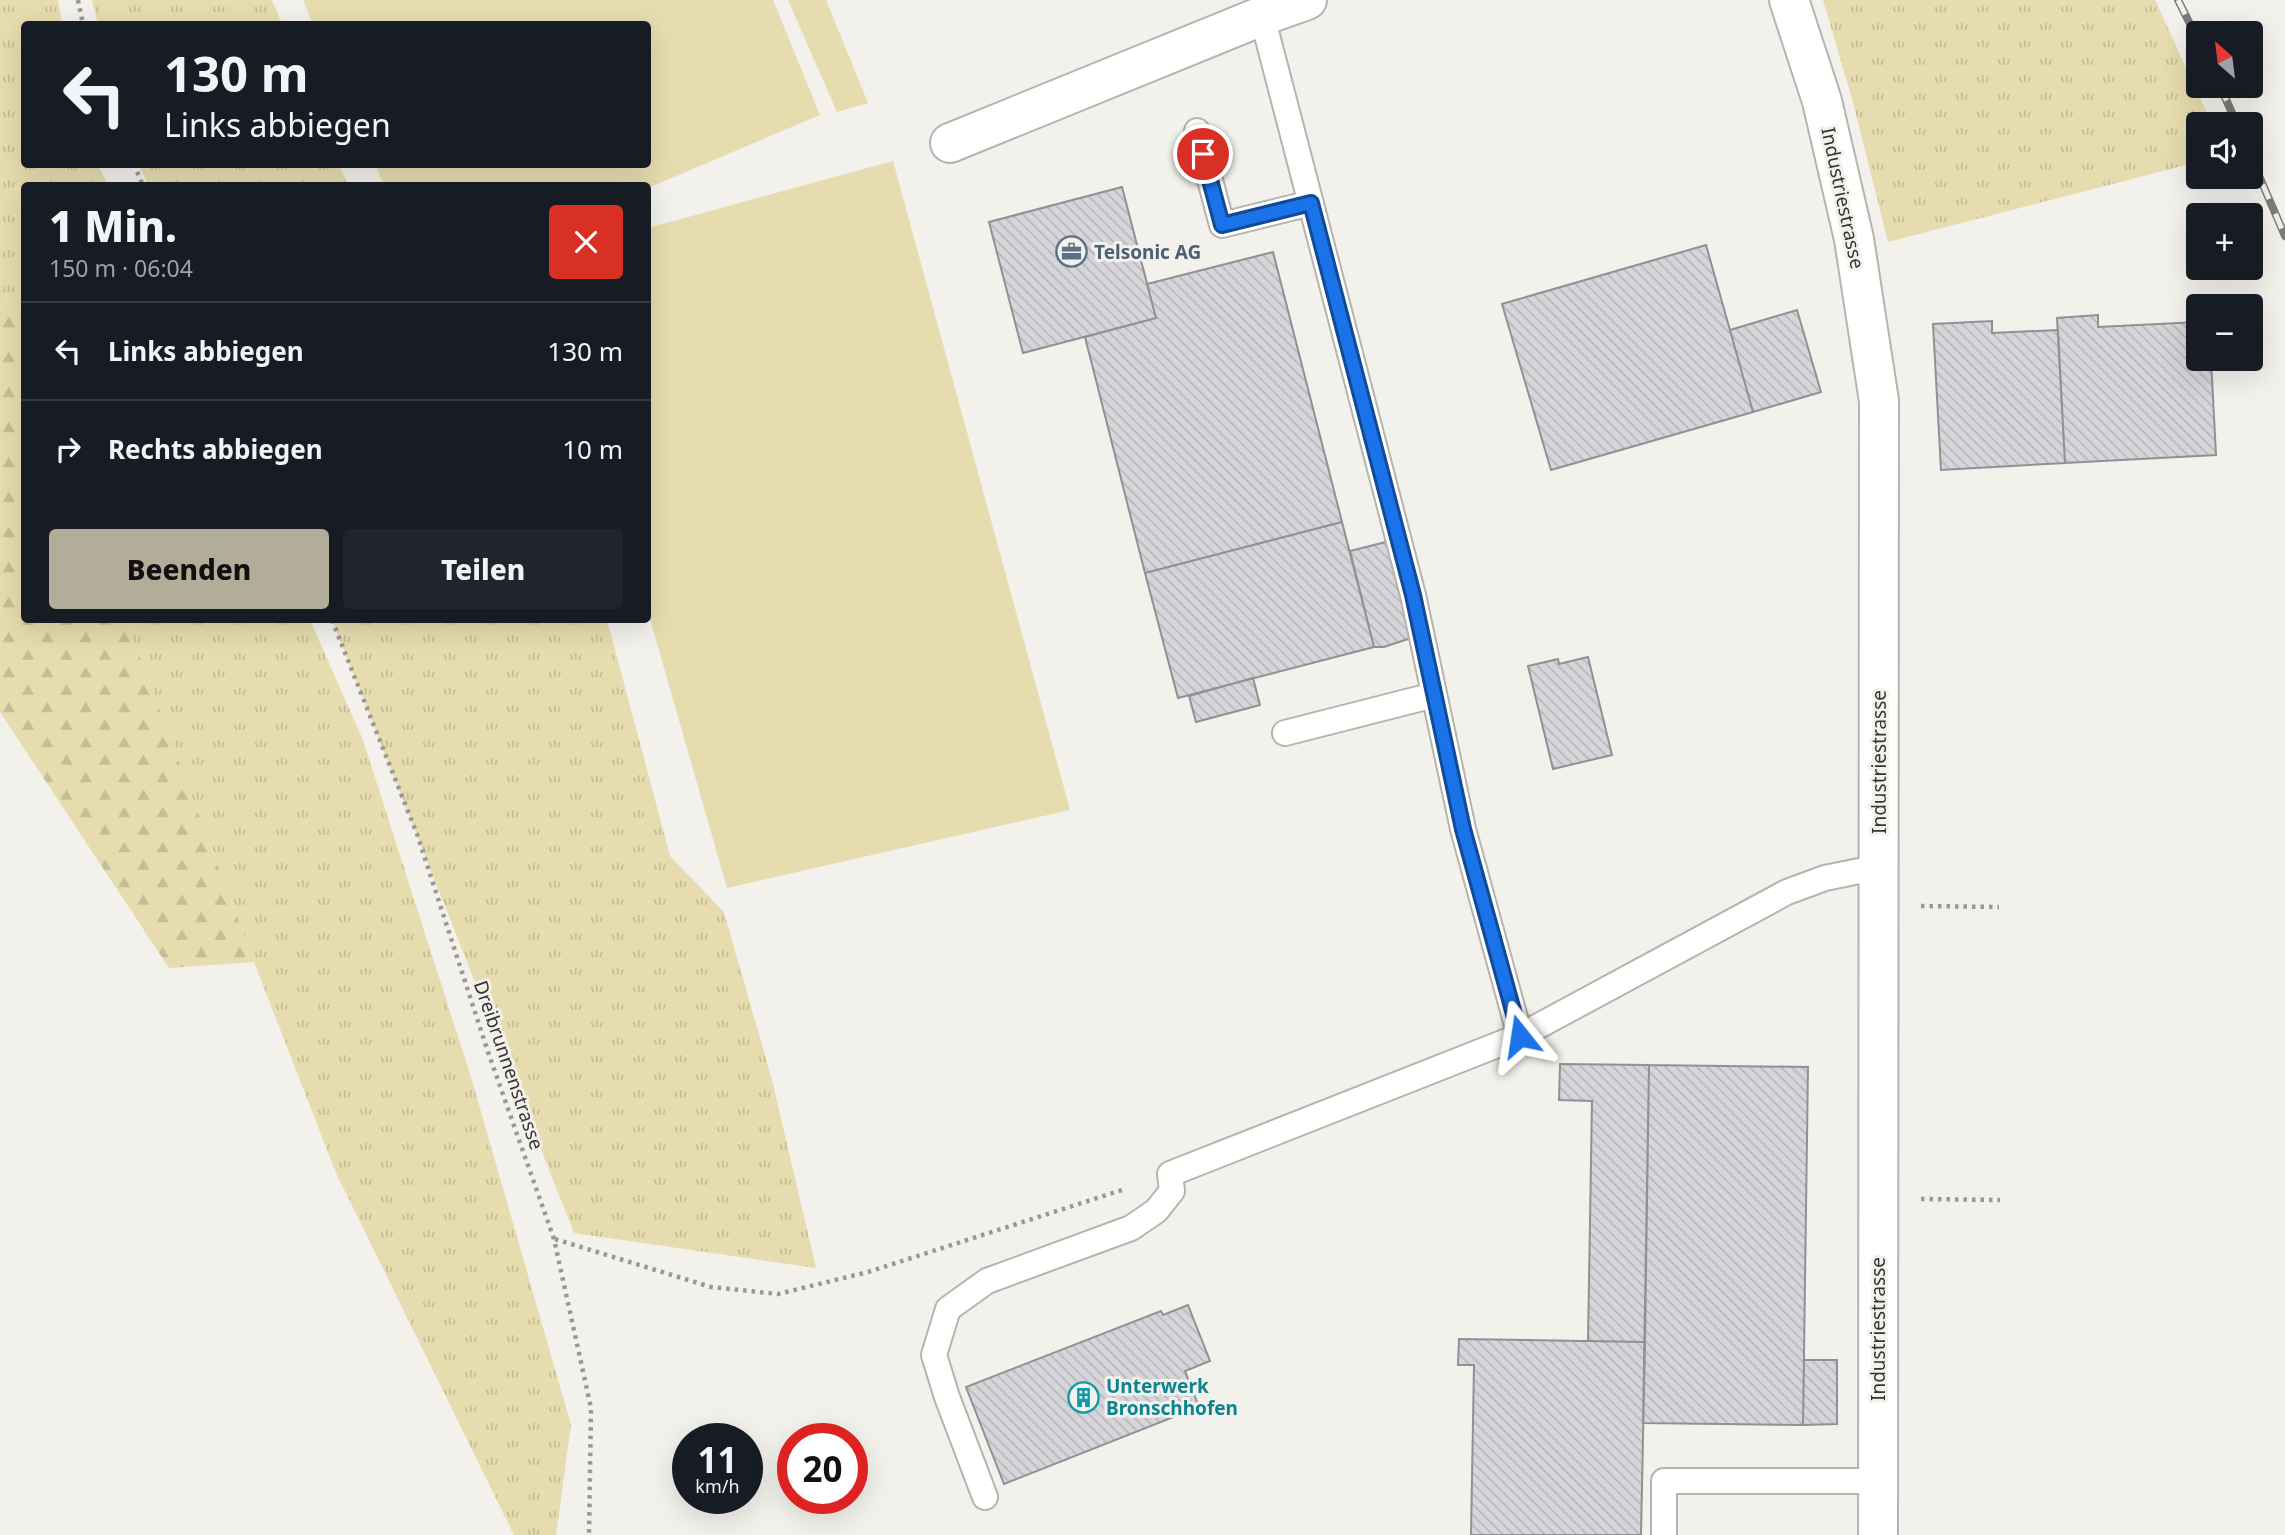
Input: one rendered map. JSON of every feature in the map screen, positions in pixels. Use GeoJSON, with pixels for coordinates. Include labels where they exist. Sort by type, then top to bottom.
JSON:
{"type":"FeatureCollection","features":[{"type":"Feature","properties":{"kind":"street"},"geometry":{"type":"LineString","coordinates":[[950,144],[1307,0]]}},
{"type":"Feature","properties":{"kind":"street","name":"Industriestrasse"},"geometry":{"type":"LineString","coordinates":[[1789,0],[1822,101],[1848,214],[1879,401],[1878,1535]]}},
{"type":"Feature","properties":{"kind":"lane"},"geometry":{"type":"LineString","coordinates":[[1262,16],[1413,595],[1463,829],[1520,1036]]}},
{"type":"Feature","properties":{"kind":"lane"},"geometry":{"type":"LineString","coordinates":[[1197,131],[1222,225],[1311,203]]}},
{"type":"Feature","properties":{"kind":"lane"},"geometry":{"type":"LineString","coordinates":[[1285,733],[1434,695]]}},
{"type":"Feature","properties":{"kind":"lane"},"geometry":{"type":"LineString","coordinates":[[985,1497],[934,1355],[948,1309],[987,1281],[1131,1228],[1156,1211],[1172,1191],[1170,1174],[1520,1036],[1787,892],[1825,878],[1879,867]]}},
{"type":"Feature","properties":{"kind":"lane"},"geometry":{"type":"LineString","coordinates":[[1664,1535],[1664,1481],[1878,1481]]}},
{"type":"Feature","properties":{"kind":"path"},"geometry":{"type":"LineString","coordinates":[[78,0],[82,21]]}},
{"type":"Feature","properties":{"kind":"path","name":"Dreibrunnenstrasse"},"geometry":{"type":"LineString","coordinates":[[333,623],[417,834],[488,1052],[554,1239],[591,1408],[589,1535]]}},
{"type":"Feature","properties":{"kind":"path"},"geometry":{"type":"LineString","coordinates":[[1878,906],[1998,907]]}},
{"type":"Feature","properties":{"kind":"path"},"geometry":{"type":"LineString","coordinates":[[554,1239],[711,1287],[778,1294],[868,1272],[1170,1174]]}},
{"type":"Feature","properties":{"kind":"path"},"geometry":{"type":"LineString","coordinates":[[1878,1198],[2000,1200]]}},
{"type":"Feature","properties":{"kind":"green space"},"geometry":{"type":"Polygon","coordinates":[[[0,0],[58,0],[62,21],[21,21],[21,168],[100,168],[106,182],[21,182],[21,325],[0,282],[0,0]]]}},
{"type":"Feature","properties":{"kind":"green space"},"geometry":{"type":"Polygon","coordinates":[[[92,0],[272,0],[281,21],[97,21],[92,0]]]}},
{"type":"Feature","properties":{"kind":"green space"},"geometry":{"type":"Polygon","coordinates":[[[303,0],[773,0],[820,115],[651,187],[651,182],[383,182],[376,168],[651,168],[651,21],[312,21],[303,0]]]}},
{"type":"Feature","properties":{"kind":"green space"},"geometry":{"type":"Polygon","coordinates":[[[788,0],[826,0],[868,103],[837,112],[788,0]]]}},
{"type":"Feature","properties":{"kind":"green space"},"geometry":{"type":"Polygon","coordinates":[[[1823,0],[2155,0],[2186,67],[2186,98],[2200,98],[2206,112],[2186,112],[2186,165],[1888,242],[1853,102],[1823,0]]]}},
{"type":"Feature","properties":{"kind":"green space"},"geometry":{"type":"Polygon","coordinates":[[[893,161],[1070,810],[727,888],[651,622],[651,227],[893,161]]]}},
{"type":"Feature","properties":{"kind":"green space"},"geometry":{"type":"Polygon","coordinates":[[[140,168],[340,168],[347,182],[147,182],[140,168]]]}},
{"type":"Feature","properties":{"kind":"green space"},"geometry":{"type":"Polygon","coordinates":[[[0,282],[21,325],[21,623],[127,623],[254,962],[169,968],[0,712],[0,282]]]}},
{"type":"Feature","properties":{"kind":"green space"},"geometry":{"type":"Polygon","coordinates":[[[127,623],[311,623],[363,740],[471,1077],[571,1425],[556,1535],[514,1535],[336,1173],[127,623]]]}},
{"type":"Feature","properties":{"kind":"green space"},"geometry":{"type":"Polygon","coordinates":[[[333,623],[608,623],[670,856],[724,912],[772,1080],[816,1268],[574,1233],[333,623]]]}},
{"type":"Feature","properties":{"kind":"building"},"geometry":{"type":"Polygon","coordinates":[[[1122,187],[1156,318],[1023,353],[989,222],[1122,187]]]}},
{"type":"Feature","properties":{"kind":"building"},"geometry":{"type":"Polygon","coordinates":[[[1706,245],[1753,412],[1551,470],[1502,304],[1706,245]]]}},
{"type":"Feature","properties":{"kind":"building"},"geometry":{"type":"Polygon","coordinates":[[[1273,252],[1342,522],[1145,573],[1085,337],[1156,318],[1147,284],[1273,252]]]}},
{"type":"Feature","properties":{"kind":"building"},"geometry":{"type":"Polygon","coordinates":[[[1797,310],[1821,392],[1753,412],[1730,330],[1797,310]]]}},
{"type":"Feature","properties":{"kind":"building"},"geometry":{"type":"Polygon","coordinates":[[[2098,315],[2098,327],[2186,323],[2186,371],[2212,371],[2216,455],[2065,463],[2057,318],[2098,315]]]}},
{"type":"Feature","properties":{"kind":"building"},"geometry":{"type":"Polygon","coordinates":[[[1992,321],[1992,333],[2058,330],[2065,463],[1941,470],[1933,324],[1992,321]]]}},
{"type":"Feature","properties":{"kind":"building"},"geometry":{"type":"Polygon","coordinates":[[[1342,522],[1374,647],[1178,698],[1145,573],[1342,522]]]}},
{"type":"Feature","properties":{"kind":"building"},"geometry":{"type":"Polygon","coordinates":[[[1386,542],[1411,638],[1384,647],[1374,647],[1350,551],[1386,542]]]}},
{"type":"Feature","properties":{"kind":"building"},"geometry":{"type":"Polygon","coordinates":[[[1588,657],[1612,755],[1553,769],[1528,666],[1558,659],[1559,664],[1588,657]]]}},
{"type":"Feature","properties":{"kind":"building"},"geometry":{"type":"Polygon","coordinates":[[[1253,678],[1260,705],[1196,722],[1189,696],[1253,678]]]}},
{"type":"Feature","properties":{"kind":"building"},"geometry":{"type":"Polygon","coordinates":[[[1560,1064],[1649,1065],[1645,1342],[1588,1341],[1592,1101],[1559,1100],[1560,1064]]]}},
{"type":"Feature","properties":{"kind":"building"},"geometry":{"type":"Polygon","coordinates":[[[1649,1065],[1808,1067],[1803,1425],[1643,1423],[1649,1065]]]}},
{"type":"Feature","properties":{"kind":"building","name":"Unterwerk Bronschhofen"},"geometry":{"type":"Polygon","coordinates":[[[1188,1305],[1210,1361],[1185,1371],[1199,1407],[1004,1484],[966,1387],[1161,1311],[1163,1315],[1188,1305]]]}},
{"type":"Feature","properties":{"kind":"building"},"geometry":{"type":"Polygon","coordinates":[[[1459,1339],[1645,1342],[1641,1535],[1471,1535],[1474,1365],[1458,1365],[1459,1339]]]}},
{"type":"Feature","properties":{"kind":"building"},"geometry":{"type":"Polygon","coordinates":[[[1804,1360],[1837,1360],[1837,1424],[1803,1425],[1804,1360]]]}},
{"type":"Feature","properties":{"kind":"railway"},"geometry":{"type":"LineString","coordinates":[[2178,0],[2188,21]]}},
{"type":"Feature","properties":{"kind":"railway"},"geometry":{"type":"LineString","coordinates":[[2225,98],[2232,112]]}},
{"type":"Feature","properties":{"kind":"railway"},"geometry":{"type":"LineString","coordinates":[[2263,185],[2285,236]]}},
{"type":"Feature","properties":{"kind":"place","name":"Telsonic AG"},"geometry":{"type":"Point","coordinates":[1071,252]}},
{"type":"Feature","properties":{"kind":"place","name":"Unterwerk Bronschhofen"},"geometry":{"type":"Point","coordinates":[1083,1397]}},
{"type":"Feature","properties":{"kind":"route"},"geometry":{"type":"LineString","coordinates":[[1203,154],[1222,225],[1311,203],[1413,595],[1463,829],[1520,1036]]}}]}
